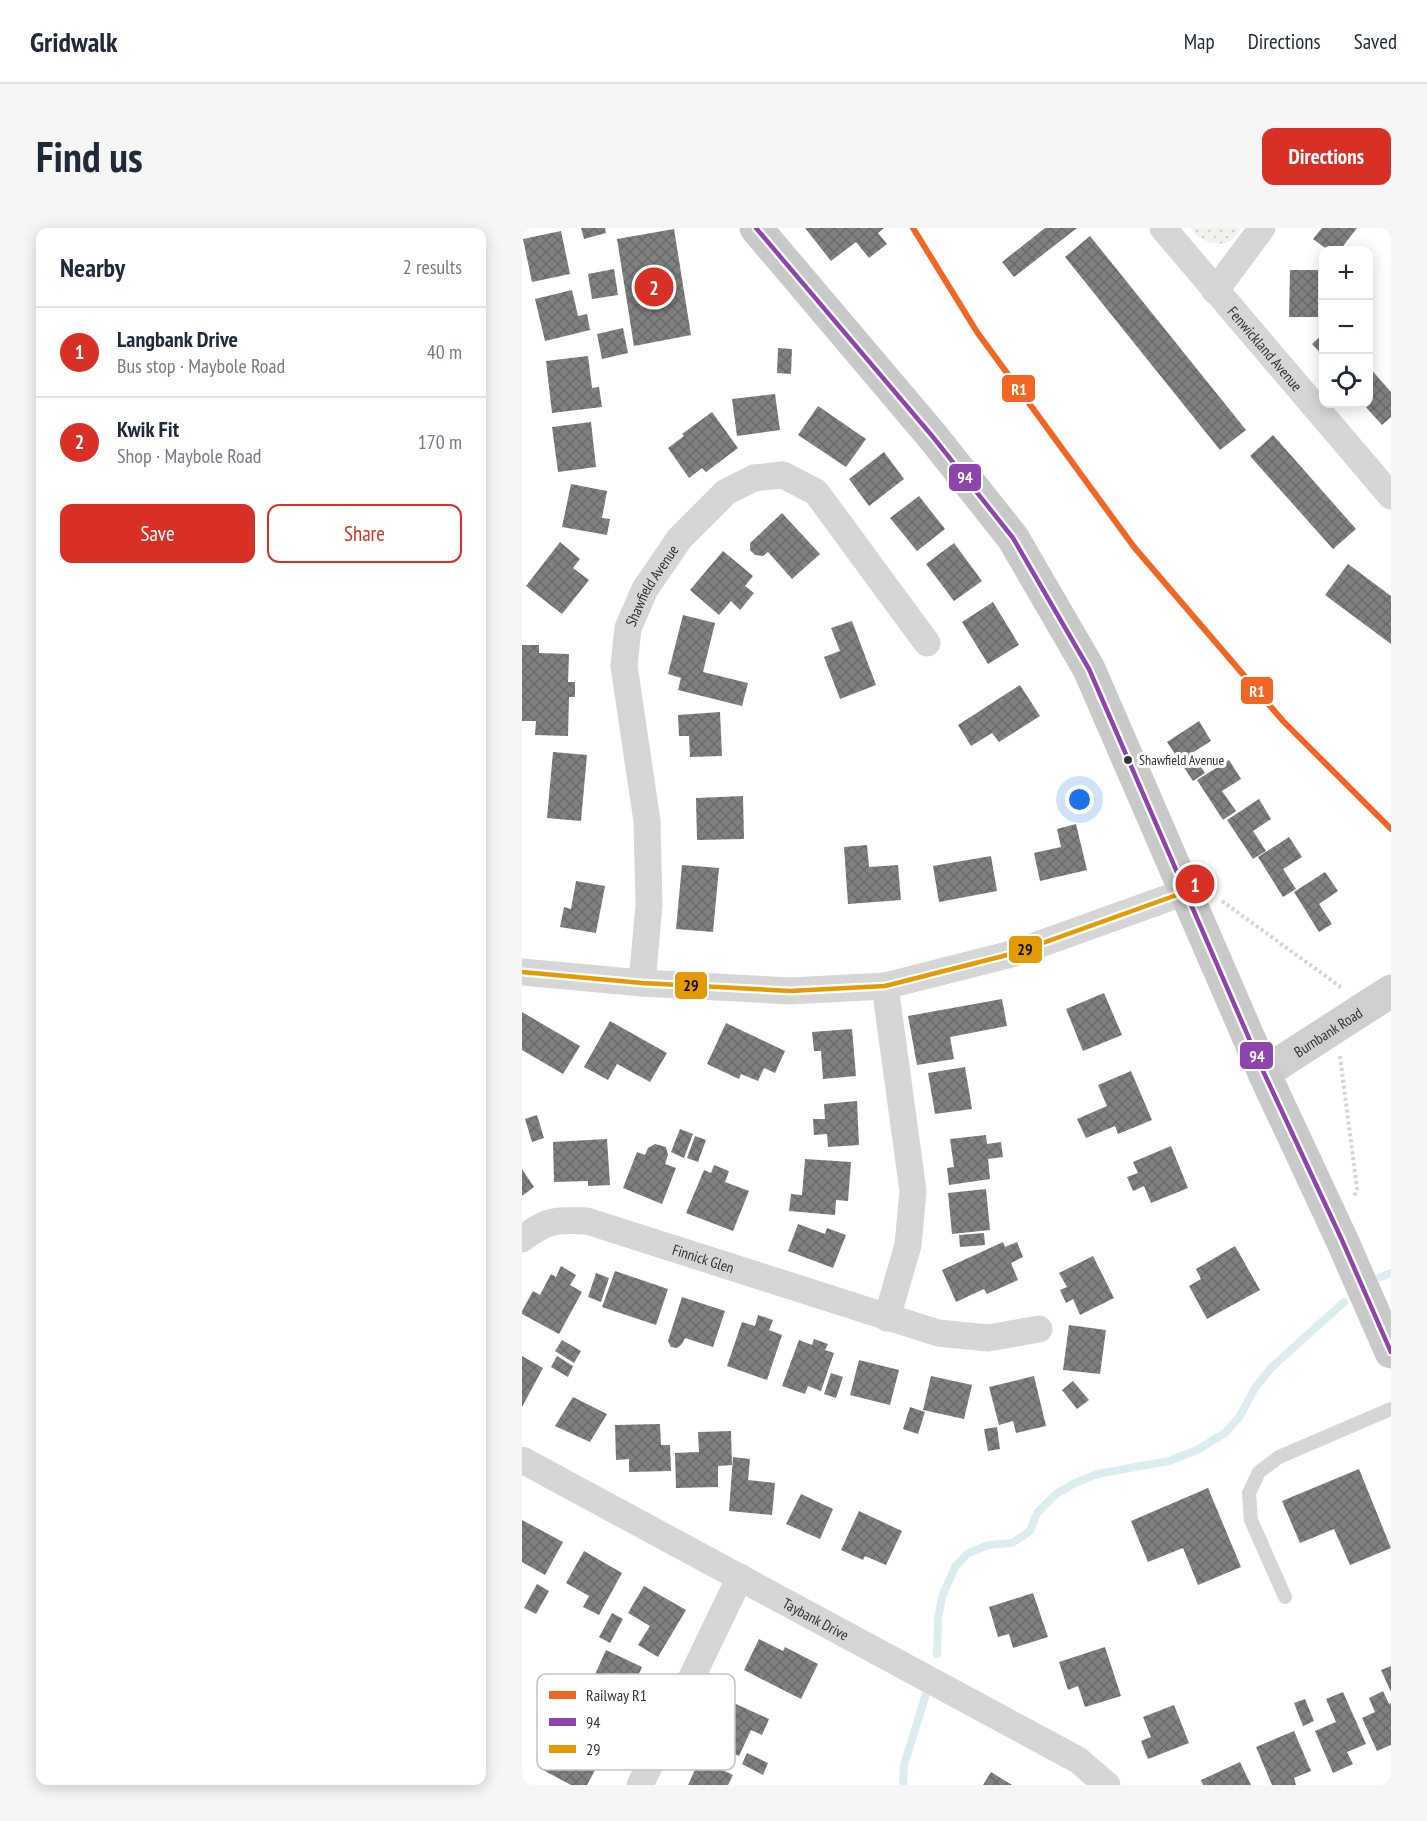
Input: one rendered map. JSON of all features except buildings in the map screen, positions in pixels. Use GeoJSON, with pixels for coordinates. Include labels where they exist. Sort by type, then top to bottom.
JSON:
{"type":"FeatureCollection","features":[{"type":"Feature","properties":{"kind":"main road"},"geometry":{"type":"LineString","coordinates":[[756,228],[933,437],[1013,538],[1089,669],[1264,1073],[1390,1350]]}},
{"type":"Feature","properties":{"kind":"street","name":"Fenwickland Avenue"},"geometry":{"type":"LineString","coordinates":[[1163,228],[1391,496]]}},
{"type":"Feature","properties":{"kind":"street"},"geometry":{"type":"LineString","coordinates":[[1215,291],[1262,228]]}},
{"type":"Feature","properties":{"kind":"street","name":"Shawfield Avenue"},"geometry":{"type":"LineString","coordinates":[[642,983],[649,905],[647,821],[624,666],[628,628],[645,590],[680,538],[726,492],[754,478],[783,475],[816,492],[927,643]]}},
{"type":"Feature","properties":{"kind":"street"},"geometry":{"type":"LineString","coordinates":[[522,972],[642,983],[790,991],[885,986],[1015,953],[1185,892]]}},
{"type":"Feature","properties":{"kind":"street"},"geometry":{"type":"LineString","coordinates":[[885,986],[913,1191],[908,1245],[886,1318]]}},
{"type":"Feature","properties":{"kind":"street","name":"Burnbank Road"},"geometry":{"type":"LineString","coordinates":[[1264,1073],[1369,1006]]}},
{"type":"Feature","properties":{"kind":"street","name":"Finnick Glen"},"geometry":{"type":"LineString","coordinates":[[522,1239],[538,1227],[562,1219],[588,1221],[938,1333],[988,1338],[1039,1329]]}},
{"type":"Feature","properties":{"kind":"street","name":"Taybank Drive"},"geometry":{"type":"LineString","coordinates":[[522,1460],[1078,1760],[1104,1784]]}},
{"type":"Feature","properties":{"kind":"street"},"geometry":{"type":"LineString","coordinates":[[693,1674],[740,1577]]}},
{"type":"Feature","properties":{"kind":"street"},"geometry":{"type":"LineString","coordinates":[[640,1785],[647,1770]]}},
{"type":"Feature","properties":{"kind":"lane"},"geometry":{"type":"LineString","coordinates":[[1285,1597],[1251,1520],[1249,1493],[1259,1472],[1279,1457],[1391,1410]]}},
{"type":"Feature","properties":{"kind":"path"},"geometry":{"type":"LineString","coordinates":[[1185,892],[1214,895],[1369,1006],[1340,1056],[1357,1189],[1341,1238]]}},
{"type":"Feature","properties":{"kind":"shaded area"},"geometry":{"type":"Polygon","coordinates":[[[1190,228],[1241,228],[1231,241],[1217,244],[1202,239],[1190,228]]]}},
{"type":"Feature","properties":{"kind":"waterway"},"geometry":{"type":"LineString","coordinates":[[1380,1277],[1391,1273]]}},
{"type":"Feature","properties":{"kind":"waterway"},"geometry":{"type":"LineString","coordinates":[[937,1654],[938,1619],[942,1597],[955,1567],[967,1554],[988,1545],[1012,1543],[1030,1531],[1037,1513],[1056,1494],[1073,1484],[1097,1474],[1169,1461],[1197,1450],[1225,1433],[1240,1416],[1255,1388],[1272,1367],[1344,1302]]}},
{"type":"Feature","properties":{"kind":"waterway"},"geometry":{"type":"LineString","coordinates":[[903,1785],[904,1765],[927,1691]]}},
{"type":"Feature","properties":{"kind":"rail line","name":"R1"},"geometry":{"type":"LineString","coordinates":[[913,228],[977,332],[1134,547],[1283,721],[1391,829]]}},
{"type":"Feature","properties":{"kind":"transit line","name":"94"},"geometry":{"type":"LineString","coordinates":[[756,228],[933,437],[1013,538],[1089,669],[1264,1073],[1391,1352]]}},
{"type":"Feature","properties":{"kind":"transit line","name":"29"},"geometry":{"type":"LineString","coordinates":[[522,972],[642,983],[790,991],[885,986],[1015,953],[1185,892]]}},
{"type":"Feature","properties":{"kind":"place","name":"Kwik Fit"},"geometry":{"type":"Point","coordinates":[654,287]}},
{"type":"Feature","properties":{"kind":"place","name":"Shawfield Avenue"},"geometry":{"type":"Point","coordinates":[1128,760]}},
{"type":"Feature","properties":{"kind":"place","name":"Langbank Drive"},"geometry":{"type":"Point","coordinates":[1195,884]}}]}
